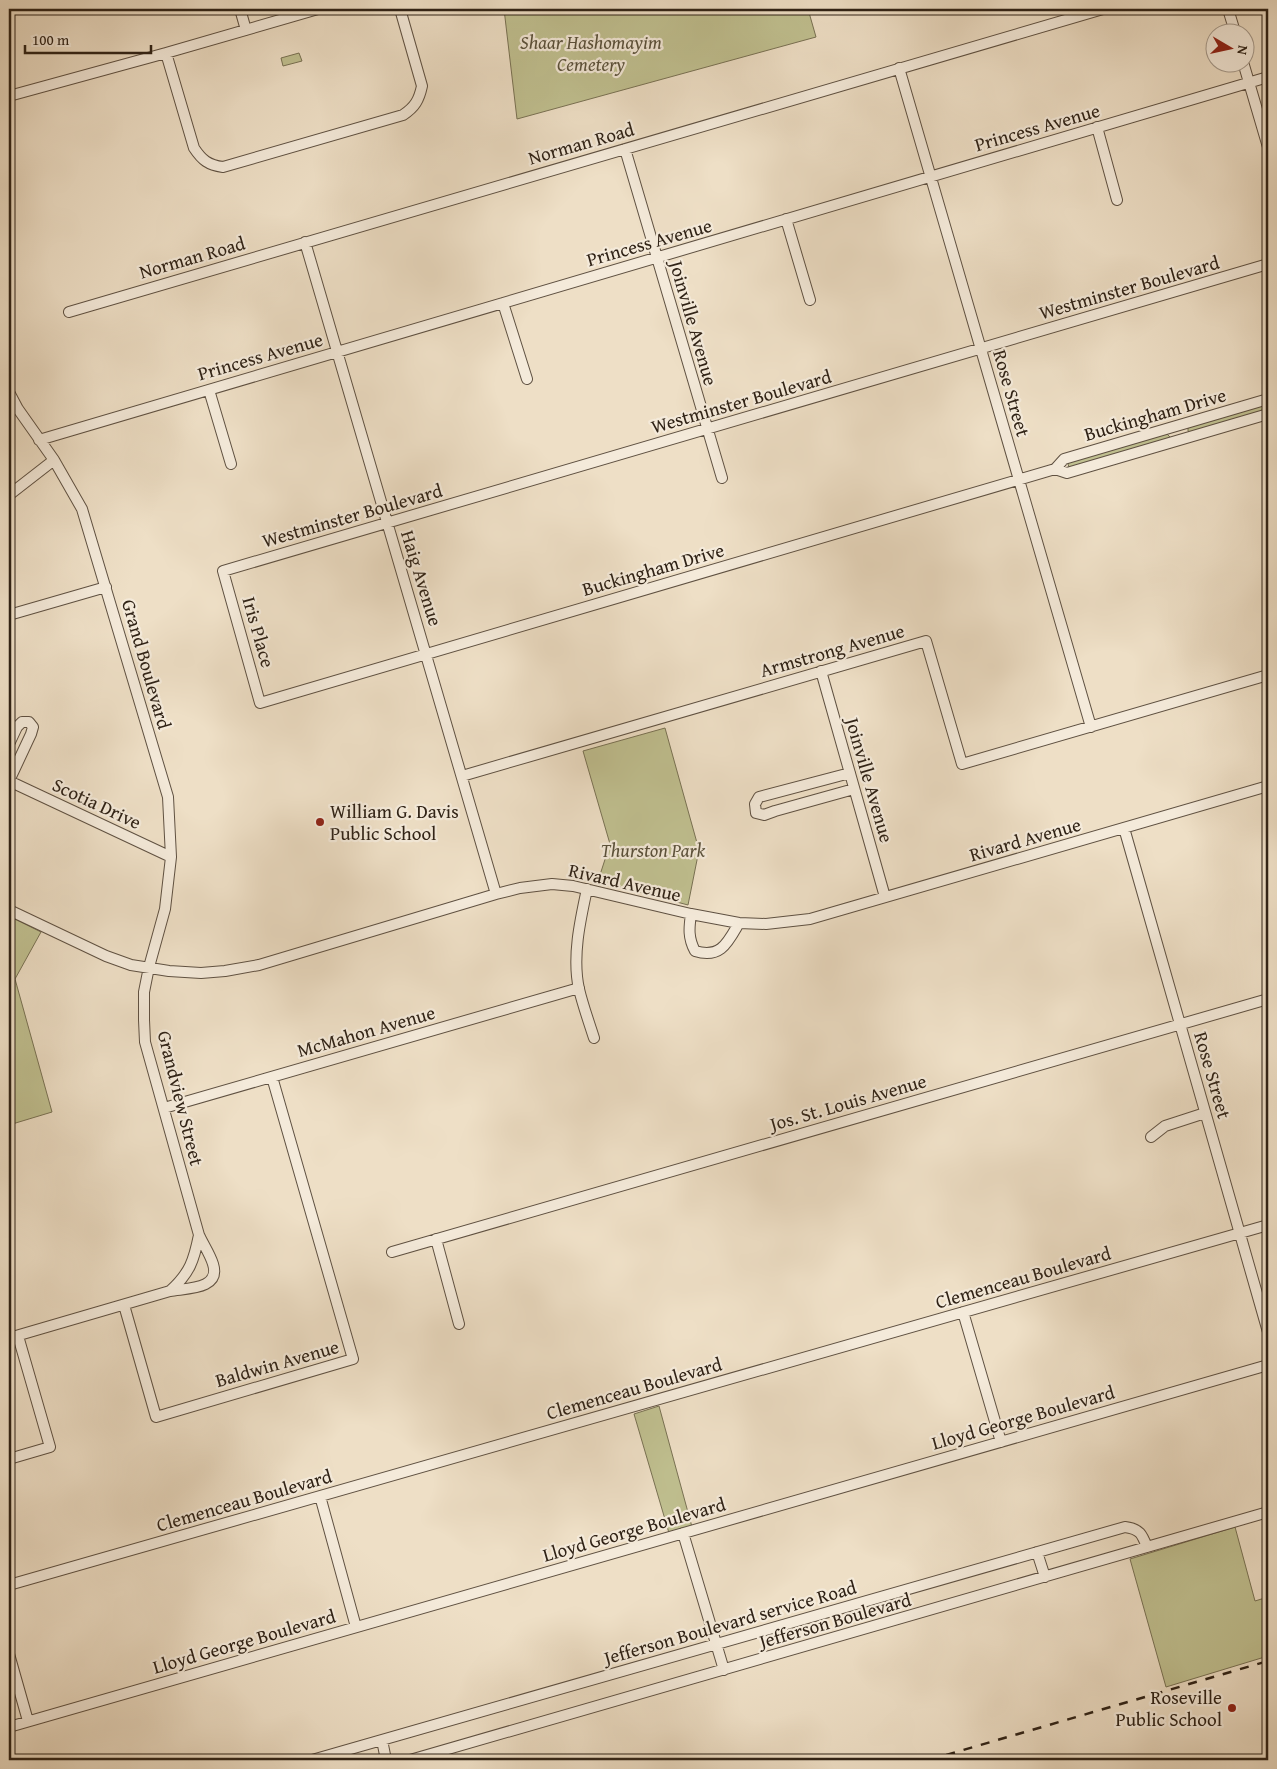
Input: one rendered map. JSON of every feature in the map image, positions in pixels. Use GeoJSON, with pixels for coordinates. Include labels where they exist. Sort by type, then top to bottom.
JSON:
{"type":"FeatureCollection","features":[{"type":"Feature","properties":{"kind":"street"},"geometry":{"type":"LineString","coordinates":[[240,9],[246,30]]}},
{"type":"Feature","properties":{"kind":"street"},"geometry":{"type":"LineString","coordinates":[[9,96],[318,9]]}},
{"type":"Feature","properties":{"kind":"street"},"geometry":{"type":"LineString","coordinates":[[166,53],[194,148],[202,160],[212,166],[223,167],[403,115],[413,108],[419,98],[422,86],[400,9]]}},
{"type":"Feature","properties":{"kind":"street","name":"Norman Road"},"geometry":{"type":"LineString","coordinates":[[69,312],[1103,9]]}},
{"type":"Feature","properties":{"kind":"street"},"geometry":{"type":"LineString","coordinates":[[1228,9],[1232,22]]}},
{"type":"Feature","properties":{"kind":"street","name":"Rose Street"},"geometry":{"type":"LineString","coordinates":[[899,68],[1091,726]]}},
{"type":"Feature","properties":{"kind":"street"},"geometry":{"type":"LineString","coordinates":[[1246,72],[1268,147]]}},
{"type":"Feature","properties":{"kind":"street","name":"Princess Avenue"},"geometry":{"type":"LineString","coordinates":[[39,440],[1268,77]]}},
{"type":"Feature","properties":{"kind":"street"},"geometry":{"type":"LineString","coordinates":[[1097,128],[1117,200]]}},
{"type":"Feature","properties":{"kind":"street","name":"Joinville Avenue"},"geometry":{"type":"LineString","coordinates":[[625,149],[722,478]]}},
{"type":"Feature","properties":{"kind":"street"},"geometry":{"type":"LineString","coordinates":[[786,219],[810,300]]}},
{"type":"Feature","properties":{"kind":"street","name":"Haig Avenue"},"geometry":{"type":"LineString","coordinates":[[305,242],[496,894]]}},
{"type":"Feature","properties":{"kind":"street","name":"Westminster Boulevard"},"geometry":{"type":"LineString","coordinates":[[223,571],[1268,264]]}},
{"type":"Feature","properties":{"kind":"street"},"geometry":{"type":"LineString","coordinates":[[503,303],[527,379]]}},
{"type":"Feature","properties":{"kind":"street"},"geometry":{"type":"LineString","coordinates":[[210,390],[231,464]]}},
{"type":"Feature","properties":{"kind":"street","name":"Grand Boulevard"},"geometry":{"type":"LineString","coordinates":[[9,392],[18,409],[54,460],[82,509],[168,797],[170,857],[165,909],[148,967]]}},
{"type":"Feature","properties":{"kind":"street","name":"Buckingham Drive"},"geometry":{"type":"LineString","coordinates":[[260,703],[1019,480],[1055,469],[1064,458],[1268,399]]}},
{"type":"Feature","properties":{"kind":"street","name":"Buckingham Drive"},"geometry":{"type":"LineString","coordinates":[[1055,469],[1067,473],[1268,414]]}},
{"type":"Feature","properties":{"kind":"street"},"geometry":{"type":"LineString","coordinates":[[9,495],[54,460]]}},
{"type":"Feature","properties":{"kind":"street","name":"Iris Place"},"geometry":{"type":"LineString","coordinates":[[223,571],[260,703]]}},
{"type":"Feature","properties":{"kind":"street"},"geometry":{"type":"LineString","coordinates":[[9,615],[106,587]]}},
{"type":"Feature","properties":{"kind":"street","name":"Armstrong Avenue"},"geometry":{"type":"LineString","coordinates":[[462,776],[926,641],[962,764],[1268,675]]}},
{"type":"Feature","properties":{"kind":"street","name":"Joinville Avenue"},"geometry":{"type":"LineString","coordinates":[[821,672],[885,897]]}},
{"type":"Feature","properties":{"kind":"street"},"geometry":{"type":"LineString","coordinates":[[9,744],[17,727],[22,722],[29,722],[33,727],[32,734],[9,780]]}},
{"type":"Feature","properties":{"kind":"street"},"geometry":{"type":"LineString","coordinates":[[850,773],[759,797],[755,804],[756,813],[764,815],[854,789]]}},
{"type":"Feature","properties":{"kind":"street","name":"Scotia Drive"},"geometry":{"type":"LineString","coordinates":[[9,780],[170,857]]}},
{"type":"Feature","properties":{"kind":"street","name":"Rivard Avenue"},"geometry":{"type":"LineString","coordinates":[[9,910],[106,956],[131,965],[169,971],[201,973],[225,972],[259,965],[496,894],[520,888],[552,884],[587,889],[691,914],[739,923],[766,924],[810,919],[1268,786]]}},
{"type":"Feature","properties":{"kind":"street","name":"Rose Street"},"geometry":{"type":"LineString","coordinates":[[1124,828],[1268,1332]]}},
{"type":"Feature","properties":{"kind":"street"},"geometry":{"type":"LineString","coordinates":[[587,889],[577,946],[579,988],[594,1038]]}},
{"type":"Feature","properties":{"kind":"street"},"geometry":{"type":"LineString","coordinates":[[691,914],[690,941],[695,950],[705,954],[716,952],[725,946],[739,923]]}},
{"type":"Feature","properties":{"kind":"street","name":"Grandview Street"},"geometry":{"type":"LineString","coordinates":[[14,1337],[170,1291],[198,1287],[209,1283],[214,1275],[213,1264],[199,1235],[145,1042],[144,992],[148,967]]}},
{"type":"Feature","properties":{"kind":"street","name":"McMahon Avenue"},"geometry":{"type":"LineString","coordinates":[[164,1108],[579,988]]}},
{"type":"Feature","properties":{"kind":"street","name":"Jos. St. Louis Avenue"},"geometry":{"type":"LineString","coordinates":[[392,1252],[1268,999]]}},
{"type":"Feature","properties":{"kind":"street","name":"Baldwin Avenue"},"geometry":{"type":"LineString","coordinates":[[124,1305],[156,1417],[353,1359],[272,1077]]}},
{"type":"Feature","properties":{"kind":"street"},"geometry":{"type":"LineString","coordinates":[[1151,1137],[1165,1126],[1205,1113]]}},
{"type":"Feature","properties":{"kind":"street","name":"Clemenceau Boulevard"},"geometry":{"type":"LineString","coordinates":[[9,1585],[1268,1225]]}},
{"type":"Feature","properties":{"kind":"street","name":"Grandview Street"},"geometry":{"type":"LineString","coordinates":[[170,1291],[180,1282],[190,1268],[194,1260],[199,1235]]}},
{"type":"Feature","properties":{"kind":"street"},"geometry":{"type":"LineString","coordinates":[[436,1239],[459,1324]]}},
{"type":"Feature","properties":{"kind":"street"},"geometry":{"type":"LineString","coordinates":[[963,1312],[1001,1442]]}},
{"type":"Feature","properties":{"kind":"street"},"geometry":{"type":"LineString","coordinates":[[9,1459],[50,1447],[14,1337]]}},
{"type":"Feature","properties":{"kind":"street","name":"Lloyd George Boulevard"},"geometry":{"type":"LineString","coordinates":[[9,1727],[1268,1365]]}},
{"type":"Feature","properties":{"kind":"street"},"geometry":{"type":"LineString","coordinates":[[320,1496],[356,1627]]}},
{"type":"Feature","properties":{"kind":"street","name":"Jefferson Boulevard"},"geometry":{"type":"LineString","coordinates":[[410,1760],[1268,1512]]}},
{"type":"Feature","properties":{"kind":"street","name":"Jefferson Boulevard service Road"},"geometry":{"type":"LineString","coordinates":[[312,1760],[1125,1527],[1135,1528],[1142,1535],[1147,1547]]}},
{"type":"Feature","properties":{"kind":"street"},"geometry":{"type":"LineString","coordinates":[[684,1533],[724,1670]]}},
{"type":"Feature","properties":{"kind":"street"},"geometry":{"type":"LineString","coordinates":[[1037,1552],[1045,1577]]}},
{"type":"Feature","properties":{"kind":"street"},"geometry":{"type":"LineString","coordinates":[[9,1654],[28,1722]]}},
{"type":"Feature","properties":{"kind":"street"},"geometry":{"type":"LineString","coordinates":[[382,1740],[386,1760]]}},
{"type":"Feature","properties":{"kind":"green space","name":"Shaar Hashomayim Cemetery"},"geometry":{"type":"Polygon","coordinates":[[[504,9],[808,9],[816,37],[517,119],[504,9]]]}},
{"type":"Feature","properties":{"kind":"green space"},"geometry":{"type":"Polygon","coordinates":[[[299,53],[302,61],[283,66],[281,58],[299,53]]]}},
{"type":"Feature","properties":{"kind":"green space"},"geometry":{"type":"Polygon","coordinates":[[[1268,403],[1268,410],[1191,433],[1188,431],[1190,425],[1268,403]]]}},
{"type":"Feature","properties":{"kind":"green space"},"geometry":{"type":"Polygon","coordinates":[[[1166,433],[1170,437],[1167,440],[1072,468],[1068,464],[1071,461],[1166,433]]]}},
{"type":"Feature","properties":{"kind":"green space","name":"Thurston Park"},"geometry":{"type":"Polygon","coordinates":[[[665,728],[699,850],[688,905],[598,881],[610,844],[583,751],[665,728]]]}},
{"type":"Feature","properties":{"kind":"green space"},"geometry":{"type":"Polygon","coordinates":[[[9,916],[41,932],[15,979],[52,1112],[9,1125],[9,916]]]}},
{"type":"Feature","properties":{"kind":"green space"},"geometry":{"type":"Polygon","coordinates":[[[659,1406],[692,1527],[669,1533],[634,1414],[659,1406]]]}},
{"type":"Feature","properties":{"kind":"green space"},"geometry":{"type":"Polygon","coordinates":[[[1235,1527],[1255,1601],[1268,1597],[1268,1656],[1166,1687],[1130,1559],[1235,1527]]]}},
{"type":"Feature","properties":{"kind":"railway"},"geometry":{"type":"LineString","coordinates":[[929,1760],[1268,1661]]}},
{"type":"Feature","properties":{"kind":"place","name":"William G. Davis Public School"},"geometry":{"type":"Point","coordinates":[320,822]}},
{"type":"Feature","properties":{"kind":"place","name":"Roseville Public School"},"geometry":{"type":"Point","coordinates":[1232,1708]}}]}
